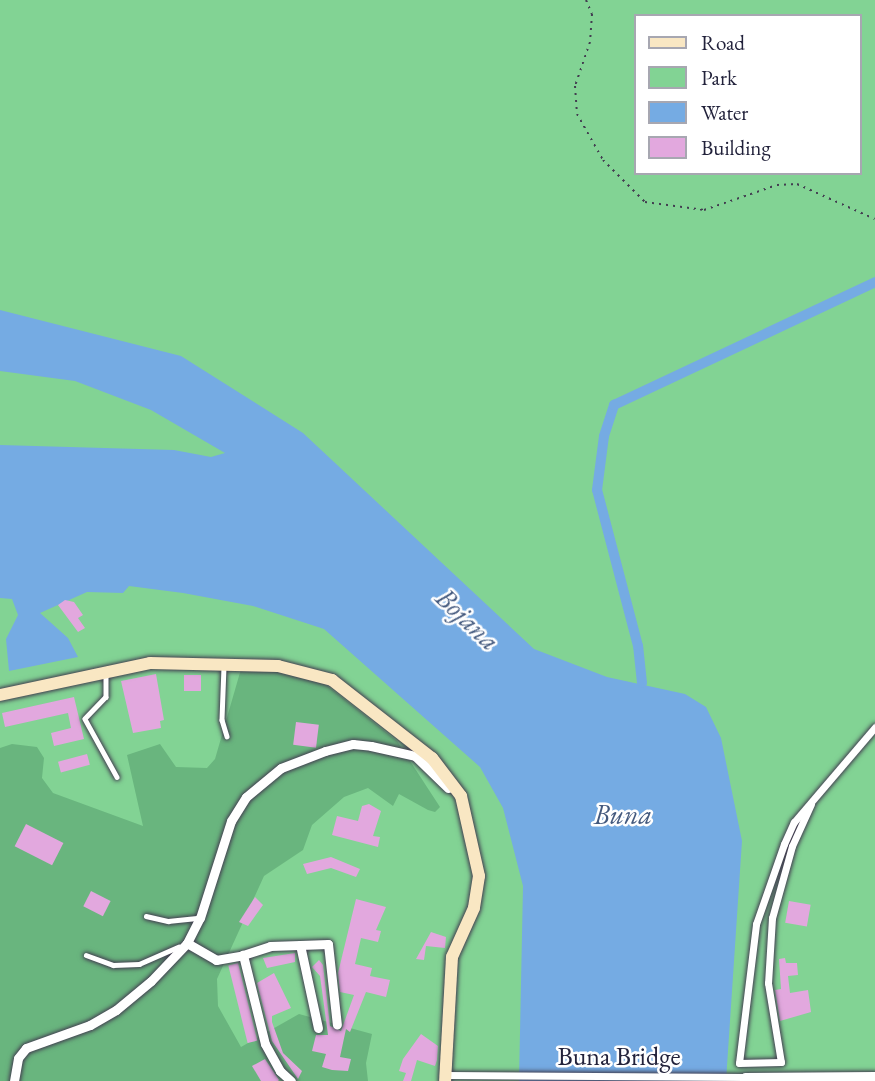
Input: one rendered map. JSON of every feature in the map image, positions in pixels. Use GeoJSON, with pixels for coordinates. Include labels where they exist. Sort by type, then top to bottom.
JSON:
{"type":"FeatureCollection","features":[{"type":"Feature","properties":{"kind":"main road"},"geometry":{"type":"LineString","coordinates":[[0,695],[150,663],[278,666],[332,680],[432,758],[461,796],[475,848],[479,888],[452,957],[445,1078]]}},
{"type":"Feature","properties":{"kind":"street"},"geometry":{"type":"LineString","coordinates":[[810,804],[792,846],[772,918],[768,983],[781,1062],[739,1063],[756,924],[790,832],[810,804],[875,727]]}},
{"type":"Feature","properties":{"kind":"street"},"geometry":{"type":"LineString","coordinates":[[14,1081],[14,1069],[26,1048],[90,1024],[116,1010],[151,981],[187,943],[200,918],[231,821],[246,797],[281,768],[325,751],[353,744],[371,746],[423,761],[451,792],[461,796]]}},
{"type":"Feature","properties":{"kind":"street"},"geometry":{"type":"LineString","coordinates":[[187,943],[216,960],[270,946],[328,944],[337,1025]]}},
{"type":"Feature","properties":{"kind":"street"},"geometry":{"type":"LineString","coordinates":[[300,945],[318,1027]]}},
{"type":"Feature","properties":{"kind":"street"},"geometry":{"type":"LineString","coordinates":[[243,955],[265,1044],[280,1071],[291,1081]]}},
{"type":"Feature","properties":{"kind":"street"},"geometry":{"type":"LineString","coordinates":[[745,1077],[776,1079],[875,1076]]}},
{"type":"Feature","properties":{"kind":"street","name":"Buna Bridge"},"geometry":{"type":"LineString","coordinates":[[445,1078],[745,1077]]}},
{"type":"Feature","properties":{"kind":"lane"},"geometry":{"type":"LineString","coordinates":[[224,664],[222,720],[227,736]]}},
{"type":"Feature","properties":{"kind":"lane"},"geometry":{"type":"LineString","coordinates":[[105,672],[106,697],[85,719],[117,777]]}},
{"type":"Feature","properties":{"kind":"lane"},"geometry":{"type":"LineString","coordinates":[[146,916],[168,921],[200,918]]}},
{"type":"Feature","properties":{"kind":"lane"},"geometry":{"type":"LineString","coordinates":[[86,955],[113,965],[139,964],[187,943]]}},
{"type":"Feature","properties":{"kind":"path"},"geometry":{"type":"LineString","coordinates":[[586,0],[592,13],[590,42],[575,86],[577,114],[603,160],[645,202],[704,210],[777,185],[797,184],[875,219]]}},
{"type":"Feature","properties":{"kind":"green space"},"geometry":{"type":"Polygon","coordinates":[[[0,0],[875,0],[875,1081],[0,1081],[0,0]]]}},
{"type":"Feature","properties":{"kind":"green space"},"geometry":{"type":"Polygon","coordinates":[[[265,668],[321,681],[353,706],[397,741],[440,807],[435,812],[428,810],[399,794],[393,806],[368,788],[344,797],[312,825],[303,850],[264,876],[217,979],[218,1006],[241,1047],[299,1014],[372,1034],[366,1063],[368,1081],[0,1081],[0,748],[12,744],[37,747],[44,758],[42,778],[53,793],[143,826],[127,755],[160,744],[176,767],[207,768],[215,759],[241,669],[265,668]]]}},
{"type":"Feature","properties":{"kind":"water","name":"Buna"},"geometry":{"type":"Polygon","coordinates":[[[0,310],[181,356],[303,433],[534,649],[607,677],[685,694],[706,707],[721,738],[742,841],[726,1081],[519,1081],[523,886],[503,808],[480,767],[324,629],[253,606],[129,586],[123,593],[87,592],[40,613],[68,638],[78,657],[9,671],[6,639],[18,615],[12,599],[0,598],[0,445],[174,450],[211,457],[225,453],[151,410],[75,381],[0,371],[0,310]]]}},
{"type":"Feature","properties":{"kind":"building"},"geometry":{"type":"Polygon","coordinates":[[[65,600],[74,602],[83,615],[78,618],[85,628],[78,632],[58,605],[65,600]]]}},
{"type":"Feature","properties":{"kind":"building"},"geometry":{"type":"Polygon","coordinates":[[[156,674],[164,720],[160,721],[161,728],[133,733],[121,681],[156,674]]]}},
{"type":"Feature","properties":{"kind":"building"},"geometry":{"type":"Polygon","coordinates":[[[184,675],[201,675],[201,691],[184,691],[184,675]]]}},
{"type":"Feature","properties":{"kind":"building"},"geometry":{"type":"Polygon","coordinates":[[[74,697],[84,739],[54,746],[51,733],[71,728],[68,713],[5,727],[2,713],[74,697]]]}},
{"type":"Feature","properties":{"kind":"building"},"geometry":{"type":"Polygon","coordinates":[[[296,722],[319,725],[316,748],[293,745],[296,722]]]}},
{"type":"Feature","properties":{"kind":"building"},"geometry":{"type":"Polygon","coordinates":[[[87,754],[90,765],[61,772],[58,762],[87,754]]]}},
{"type":"Feature","properties":{"kind":"building"},"geometry":{"type":"Polygon","coordinates":[[[369,804],[381,811],[373,836],[380,837],[378,847],[332,835],[337,816],[358,821],[362,806],[369,804]]]}},
{"type":"Feature","properties":{"kind":"building"},"geometry":{"type":"Polygon","coordinates":[[[26,824],[63,843],[52,865],[15,846],[26,824]]]}},
{"type":"Feature","properties":{"kind":"building"},"geometry":{"type":"Polygon","coordinates":[[[331,857],[360,869],[356,877],[331,868],[307,874],[303,864],[331,857]]]}},
{"type":"Feature","properties":{"kind":"building"},"geometry":{"type":"Polygon","coordinates":[[[91,891],[111,901],[103,916],[83,906],[91,891]]]}},
{"type":"Feature","properties":{"kind":"building"},"geometry":{"type":"Polygon","coordinates":[[[255,897],[263,905],[248,926],[239,922],[255,897]]]}},
{"type":"Feature","properties":{"kind":"building"},"geometry":{"type":"Polygon","coordinates":[[[356,899],[386,907],[376,930],[381,931],[378,942],[361,938],[355,964],[372,968],[370,976],[390,980],[386,997],[366,992],[350,1032],[346,1029],[340,1057],[351,1059],[348,1071],[332,1070],[322,1067],[326,1054],[312,1051],[316,1035],[328,1035],[320,976],[312,967],[319,960],[323,965],[330,1026],[341,1031],[354,995],[340,992],[338,973],[356,899]]]}},
{"type":"Feature","properties":{"kind":"building"},"geometry":{"type":"Polygon","coordinates":[[[789,901],[811,905],[807,926],[785,923],[789,901]]]}},
{"type":"Feature","properties":{"kind":"building"},"geometry":{"type":"Polygon","coordinates":[[[431,932],[446,937],[445,948],[426,946],[424,960],[416,959],[431,932]]]}},
{"type":"Feature","properties":{"kind":"building"},"geometry":{"type":"Polygon","coordinates":[[[295,953],[295,962],[267,968],[263,958],[295,953]]]}},
{"type":"Feature","properties":{"kind":"building"},"geometry":{"type":"Polygon","coordinates":[[[785,958],[786,963],[797,963],[798,975],[788,976],[790,993],[808,990],[811,1012],[780,1021],[775,990],[781,989],[779,959],[785,958]]]}},
{"type":"Feature","properties":{"kind":"building"},"geometry":{"type":"Polygon","coordinates":[[[238,963],[257,1041],[248,1043],[228,965],[238,963]]]}},
{"type":"Feature","properties":{"kind":"building"},"geometry":{"type":"Polygon","coordinates":[[[274,973],[291,1008],[272,1016],[272,1022],[283,1053],[302,1071],[298,1079],[272,1041],[257,983],[274,973]]]}},
{"type":"Feature","properties":{"kind":"building"},"geometry":{"type":"Polygon","coordinates":[[[421,1034],[438,1046],[435,1066],[417,1060],[411,1081],[403,1081],[406,1073],[399,1071],[403,1059],[421,1034]]]}},
{"type":"Feature","properties":{"kind":"building"},"geometry":{"type":"Polygon","coordinates":[[[265,1059],[278,1081],[261,1081],[252,1066],[265,1059]]]}},
{"type":"Feature","properties":{"kind":"waterway"},"geometry":{"type":"LineString","coordinates":[[642,683],[638,646],[597,490],[604,436],[614,405],[875,282]]}},
{"type":"Feature","properties":{"kind":"water label","name":"Bojana"},"geometry":{"type":"Point","coordinates":[468,619]}}]}
